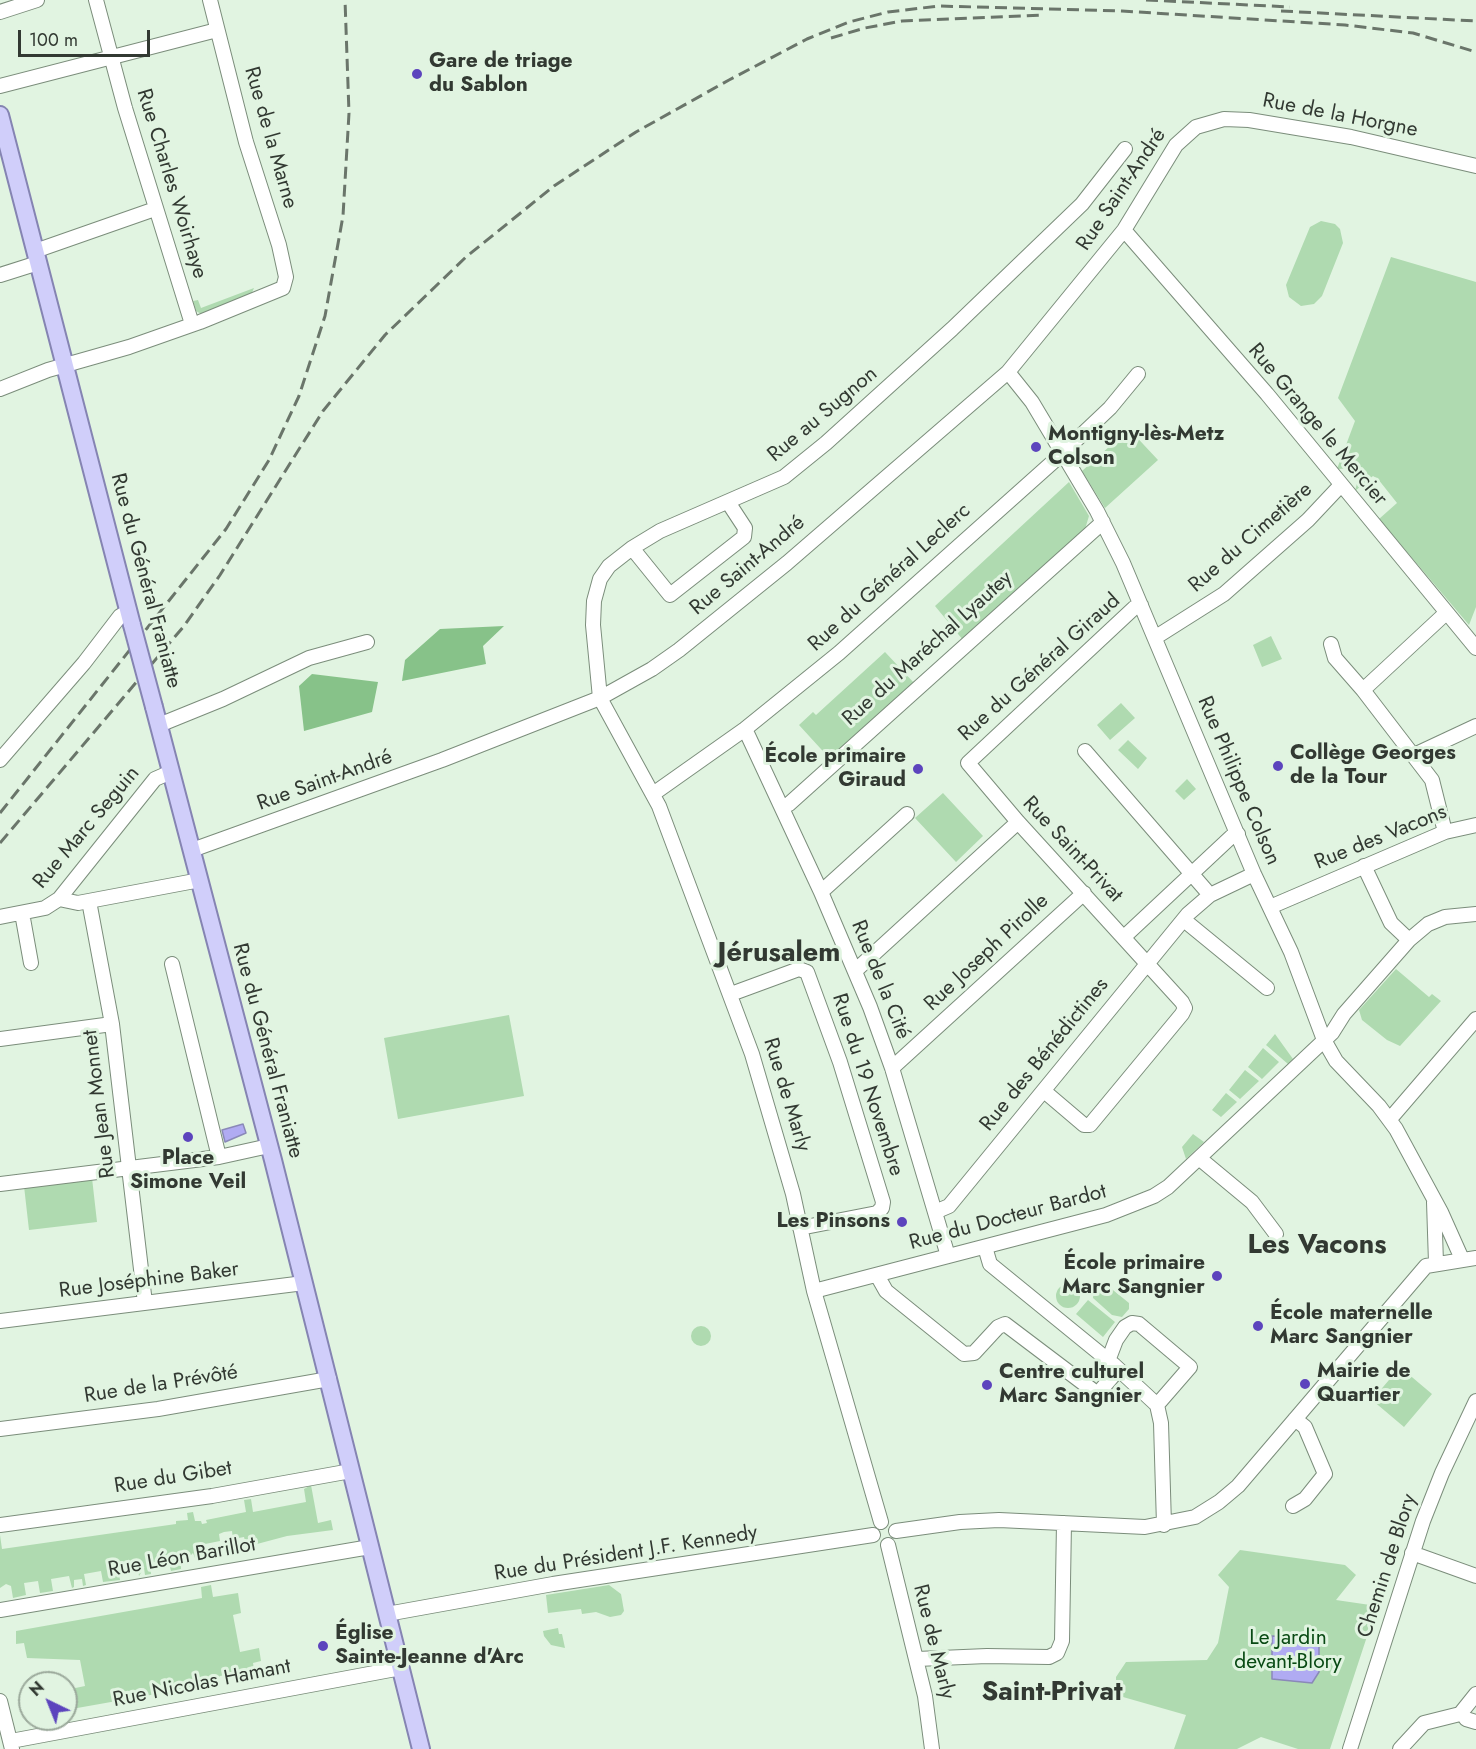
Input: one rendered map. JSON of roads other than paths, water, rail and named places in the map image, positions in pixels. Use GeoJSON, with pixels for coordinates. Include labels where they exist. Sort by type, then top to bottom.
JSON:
{"type":"FeatureCollection","features":[{"type":"Feature","properties":{"kind":"main road","name":"Rue du Général Franiatte"},"geometry":{"type":"LineString","coordinates":[[0,115],[269,1146],[421,1749]]}},
{"type":"Feature","properties":{"kind":"street"},"geometry":{"type":"LineString","coordinates":[[0,12],[37,0]]}},
{"type":"Feature","properties":{"kind":"street","name":"Rue Charles Woirhaye"},"geometry":{"type":"LineString","coordinates":[[96,0],[156,209],[192,324]]}},
{"type":"Feature","properties":{"kind":"street","name":"Rue de la Marne"},"geometry":{"type":"LineString","coordinates":[[192,324],[272,295],[283,288],[286,277],[279,245],[246,142],[210,0]]}},
{"type":"Feature","properties":{"kind":"street"},"geometry":{"type":"LineString","coordinates":[[0,86],[217,30]]}},
{"type":"Feature","properties":{"kind":"street","name":"Rue de la Horgne"},"geometry":{"type":"LineString","coordinates":[[1196,127],[1224,118],[1249,120],[1351,137],[1476,166]]}},
{"type":"Feature","properties":{"kind":"street","name":"Rue Saint-André"},"geometry":{"type":"LineString","coordinates":[[192,850],[442,760],[600,698],[652,669],[680,650],[787,563],[1008,372],[1124,230],[1176,145],[1196,127]]}},
{"type":"Feature","properties":{"kind":"street","name":"Rue au Sugnon"},"geometry":{"type":"LineString","coordinates":[[600,698],[593,625],[594,601],[600,579],[609,566],[632,548],[660,531],[784,477],[887,389],[1082,204],[1125,149]]}},
{"type":"Feature","properties":{"kind":"street"},"geometry":{"type":"LineString","coordinates":[[0,274],[36,257],[156,209]]}},
{"type":"Feature","properties":{"kind":"street","name":"Rue Grange le Mercier"},"geometry":{"type":"LineString","coordinates":[[1124,230],[1267,394],[1340,486],[1476,648]]}},
{"type":"Feature","properties":{"kind":"street"},"geometry":{"type":"LineString","coordinates":[[0,389],[192,324]]}},
{"type":"Feature","properties":{"kind":"street","name":"Rue Philippe Colson"},"geometry":{"type":"LineString","coordinates":[[1008,372],[1032,402],[1102,522],[1156,637],[1254,874],[1291,952],[1324,1040],[1336,1060],[1390,1119],[1411,1154],[1434,1202],[1469,1259]]}},
{"type":"Feature","properties":{"kind":"street","name":"Rue du Général Leclerc"},"geometry":{"type":"LineString","coordinates":[[653,794],[745,729],[848,645],[1062,453],[1110,408],[1138,374]]}},
{"type":"Feature","properties":{"kind":"street","name":"Rue du Cimetière"},"geometry":{"type":"LineString","coordinates":[[1156,637],[1224,594],[1308,520],[1340,486]]}},
{"type":"Feature","properties":{"kind":"street"},"geometry":{"type":"LineString","coordinates":[[632,548],[670,595],[744,537],[745,528],[728,502]]}},
{"type":"Feature","properties":{"kind":"street","name":"Rue du Maréchal Lyautey"},"geometry":{"type":"LineString","coordinates":[[782,807],[789,804],[1102,522]]}},
{"type":"Feature","properties":{"kind":"street","name":"Rue du Général Giraud"},"geometry":{"type":"LineString","coordinates":[[968,763],[1134,608],[1141,605]]}},
{"type":"Feature","properties":{"kind":"street"},"geometry":{"type":"LineString","coordinates":[[1363,690],[1446,613]]}},
{"type":"Feature","properties":{"kind":"street"},"geometry":{"type":"LineString","coordinates":[[0,760],[84,663],[120,616],[130,618]]}},
{"type":"Feature","properties":{"kind":"street"},"geometry":{"type":"LineString","coordinates":[[159,725],[223,699],[309,658],[367,642]]}},
{"type":"Feature","properties":{"kind":"street"},"geometry":{"type":"LineString","coordinates":[[1331,644],[1335,658],[1363,690],[1432,780],[1445,832]]}},
{"type":"Feature","properties":{"kind":"street","name":"Rue de Marly"},"geometry":{"type":"LineString","coordinates":[[600,698],[653,794],[731,994],[772,1117],[814,1291],[881,1522]]}},
{"type":"Feature","properties":{"kind":"street"},"geometry":{"type":"LineString","coordinates":[[1414,755],[1476,726]]}},
{"type":"Feature","properties":{"kind":"street","name":"Rue de la Cité"},"geometry":{"type":"LineString","coordinates":[[745,729],[821,892],[892,1068],[948,1256]]}},
{"type":"Feature","properties":{"kind":"street"},"geometry":{"type":"LineString","coordinates":[[1085,751],[1210,895]]}},
{"type":"Feature","properties":{"kind":"street","name":"Rue Saint-Privat"},"geometry":{"type":"LineString","coordinates":[[968,763],[1018,822],[1148,963],[1185,1008],[1090,1125],[1084,1125],[1044,1091]]}},
{"type":"Feature","properties":{"kind":"street","name":"Rue Marc Seguin"},"geometry":{"type":"LineString","coordinates":[[0,916],[45,908],[59,900],[155,779],[171,772]]}},
{"type":"Feature","properties":{"kind":"street"},"geometry":{"type":"LineString","coordinates":[[821,892],[907,814]]}},
{"type":"Feature","properties":{"kind":"street"},"geometry":{"type":"LineString","coordinates":[[855,972],[1018,822]]}},
{"type":"Feature","properties":{"kind":"street","name":"Rue des Vacons"},"geometry":{"type":"LineString","coordinates":[[1270,907],[1445,832],[1476,825]]}},
{"type":"Feature","properties":{"kind":"street"},"geometry":{"type":"LineString","coordinates":[[1124,937],[1192,873],[1238,834]]}},
{"type":"Feature","properties":{"kind":"street"},"geometry":{"type":"LineString","coordinates":[[1364,866],[1391,923],[1409,940]]}},
{"type":"Feature","properties":{"kind":"street","name":"Rue des Bénédictines"},"geometry":{"type":"LineString","coordinates":[[935,1212],[949,1206],[1184,920],[1210,895],[1254,874]]}},
{"type":"Feature","properties":{"kind":"street"},"geometry":{"type":"LineString","coordinates":[[59,900],[69,903],[89,901],[200,880]]}},
{"type":"Feature","properties":{"kind":"street","name":"Rue Joseph Pirolle"},"geometry":{"type":"LineString","coordinates":[[892,1068],[1084,893]]}},
{"type":"Feature","properties":{"kind":"street","name":"Rue Jean Monnet"},"geometry":{"type":"LineString","coordinates":[[89,901],[112,1024],[145,1303]]}},
{"type":"Feature","properties":{"kind":"street"},"geometry":{"type":"LineString","coordinates":[[22,913],[31,963]]}},
{"type":"Feature","properties":{"kind":"street","name":"Rue du Docteur Bardot"},"geometry":{"type":"LineString","coordinates":[[814,1291],[1139,1204],[1163,1191],[1336,1028],[1344,1014],[1409,940],[1428,924],[1445,917],[1476,914]]}},
{"type":"Feature","properties":{"kind":"street"},"geometry":{"type":"LineString","coordinates":[[1184,920],[1267,988]]}},
{"type":"Feature","properties":{"kind":"street"},"geometry":{"type":"LineString","coordinates":[[172,964],[219,1157]]}},
{"type":"Feature","properties":{"kind":"street","name":"Rue du 19 Novembre"},"geometry":{"type":"LineString","coordinates":[[731,994],[799,969],[807,972],[840,1062],[883,1202],[882,1208],[877,1213],[800,1228]]}},
{"type":"Feature","properties":{"kind":"street"},"geometry":{"type":"LineString","coordinates":[[1390,1119],[1476,1019]]}},
{"type":"Feature","properties":{"kind":"street"},"geometry":{"type":"LineString","coordinates":[[0,1039],[112,1024]]}},
{"type":"Feature","properties":{"kind":"street"},"geometry":{"type":"LineString","coordinates":[[0,1184],[219,1157],[269,1146]]}},
{"type":"Feature","properties":{"kind":"street"},"geometry":{"type":"LineString","coordinates":[[1198,1158],[1252,1202],[1276,1233]]}},
{"type":"Feature","properties":{"kind":"street","name":"Rue Philippe Colson"},"geometry":{"type":"LineString","coordinates":[[1434,1202],[1436,1263]]}},
{"type":"Feature","properties":{"kind":"street"},"geometry":{"type":"LineString","coordinates":[[985,1247],[990,1264],[1113,1366],[1157,1406],[1161,1423],[1164,1525]]}},
{"type":"Feature","properties":{"kind":"street"},"geometry":{"type":"LineString","coordinates":[[896,1531],[970,1522],[1145,1527],[1195,1517],[1220,1502],[1238,1486],[1426,1266],[1469,1259]]}},
{"type":"Feature","properties":{"kind":"street"},"geometry":{"type":"LineString","coordinates":[[877,1275],[891,1295],[964,1354],[974,1353],[998,1327],[1005,1324],[1095,1392],[1100,1391],[1113,1366],[1116,1340],[1132,1323],[1139,1324],[1190,1367],[1157,1406]]}},
{"type":"Feature","properties":{"kind":"street","name":"Rue Joséphine Baker"},"geometry":{"type":"LineString","coordinates":[[0,1321],[304,1283]]}},
{"type":"Feature","properties":{"kind":"street","name":"Rue de la Prévôté"},"geometry":{"type":"LineString","coordinates":[[0,1429],[158,1409],[329,1380]]}},
{"type":"Feature","properties":{"kind":"street","name":"Chemin de Blory"},"geometry":{"type":"LineString","coordinates":[[1350,1749],[1412,1553],[1442,1473],[1476,1401]]}},
{"type":"Feature","properties":{"kind":"street"},"geometry":{"type":"LineString","coordinates":[[1293,1506],[1305,1499],[1325,1474],[1305,1427],[1295,1419]]}},
{"type":"Feature","properties":{"kind":"street","name":"Rue du Gibet"},"geometry":{"type":"LineString","coordinates":[[0,1525],[212,1496],[351,1471]]}},
{"type":"Feature","properties":{"kind":"street"},"geometry":{"type":"LineString","coordinates":[[881,1522],[890,1523],[896,1531],[895,1539],[888,1545],[878,1544],[873,1535],[874,1527],[881,1522]]}},
{"type":"Feature","properties":{"kind":"street"},"geometry":{"type":"LineString","coordinates":[[917,1659],[987,1656],[1049,1657],[1057,1653],[1062,1641],[1064,1523]]}},
{"type":"Feature","properties":{"kind":"street","name":"Rue du Président J.F. Kennedy"},"geometry":{"type":"LineString","coordinates":[[387,1614],[553,1584],[873,1535]]}},
{"type":"Feature","properties":{"kind":"street","name":"Rue de Marly"},"geometry":{"type":"LineString","coordinates":[[888,1545],[917,1659],[927,1706],[932,1749]]}},
{"type":"Feature","properties":{"kind":"street","name":"Rue Léon Barillot"},"geometry":{"type":"LineString","coordinates":[[0,1610],[370,1546]]}},
{"type":"Feature","properties":{"kind":"street"},"geometry":{"type":"LineString","coordinates":[[1412,1553],[1476,1576]]}},
{"type":"Feature","properties":{"kind":"street","name":"Rue Nicolas Hamant"},"geometry":{"type":"LineString","coordinates":[[12,1745],[401,1668]]}},
{"type":"Feature","properties":{"kind":"street"},"geometry":{"type":"LineString","coordinates":[[1400,1749],[1424,1723],[1460,1714],[1476,1694]]}},
{"type":"Feature","properties":{"kind":"street"},"geometry":{"type":"LineString","coordinates":[[0,1701],[12,1745]]}},
{"type":"Feature","properties":{"kind":"railway"},"geometry":{"type":"LineString","coordinates":[[0,813],[226,529],[269,460],[299,396],[325,316],[343,216],[349,113],[345,0]]}},
{"type":"Feature","properties":{"kind":"railway"},"geometry":{"type":"LineString","coordinates":[[1146,0],[1290,7]]}},
{"type":"Feature","properties":{"kind":"railway"},"geometry":{"type":"LineString","coordinates":[[0,843],[184,626],[220,575],[323,411],[385,335],[466,257],[554,186],[636,132],[729,80],[807,39],[849,22],[888,12],[939,6],[1122,11],[1345,25],[1413,33],[1476,52]]}},
{"type":"Feature","properties":{"kind":"railway"},"geometry":{"type":"LineString","coordinates":[[1281,11],[1476,21]]}},
{"type":"Feature","properties":{"kind":"railway"},"geometry":{"type":"LineString","coordinates":[[831,38],[865,28],[902,21],[1042,15]]}},
{"type":"Feature","properties":{"kind":"place","name":"Gare de triage du Sablon"},"geometry":{"type":"Point","coordinates":[417,74]}},
{"type":"Feature","properties":{"kind":"place","name":"Montigny-lès-Metz Colson"},"geometry":{"type":"Point","coordinates":[1036,447]}},
{"type":"Feature","properties":{"kind":"place","name":"Collège Georges de la Tour"},"geometry":{"type":"Point","coordinates":[1278,766]}},
{"type":"Feature","properties":{"kind":"place","name":"École primaire Giraud"},"geometry":{"type":"Point","coordinates":[918,769]}},
{"type":"Feature","properties":{"kind":"place","name":"Place Simone Veil"},"geometry":{"type":"Point","coordinates":[188,1137]}},
{"type":"Feature","properties":{"kind":"place","name":"Les Pinsons"},"geometry":{"type":"Point","coordinates":[902,1222]}},
{"type":"Feature","properties":{"kind":"place","name":"École primaire Marc Sangnier"},"geometry":{"type":"Point","coordinates":[1217,1276]}},
{"type":"Feature","properties":{"kind":"place","name":"École maternelle Marc Sangnier"},"geometry":{"type":"Point","coordinates":[1258,1326]}},
{"type":"Feature","properties":{"kind":"place","name":"Mairie de Quartier"},"geometry":{"type":"Point","coordinates":[1305,1384]}},
{"type":"Feature","properties":{"kind":"place","name":"Centre culturel Marc Sangnier"},"geometry":{"type":"Point","coordinates":[987,1385]}},
{"type":"Feature","properties":{"kind":"place","name":"Église Sainte-Jeanne d'Arc"},"geometry":{"type":"Point","coordinates":[323,1646]}},
{"type":"Feature","properties":{"kind":"district","name":"Jérusalem"},"geometry":{"type":"Point","coordinates":[779,954]}},
{"type":"Feature","properties":{"kind":"district","name":"Les Vacons"},"geometry":{"type":"Point","coordinates":[1317,1246]}},
{"type":"Feature","properties":{"kind":"district","name":"Saint-Privat"},"geometry":{"type":"Point","coordinates":[1052,1693]}},
{"type":"Feature","properties":{"kind":"park label","name":"Le Jardin devant-Blory"},"geometry":{"type":"Point","coordinates":[1288,1651]}}]}
